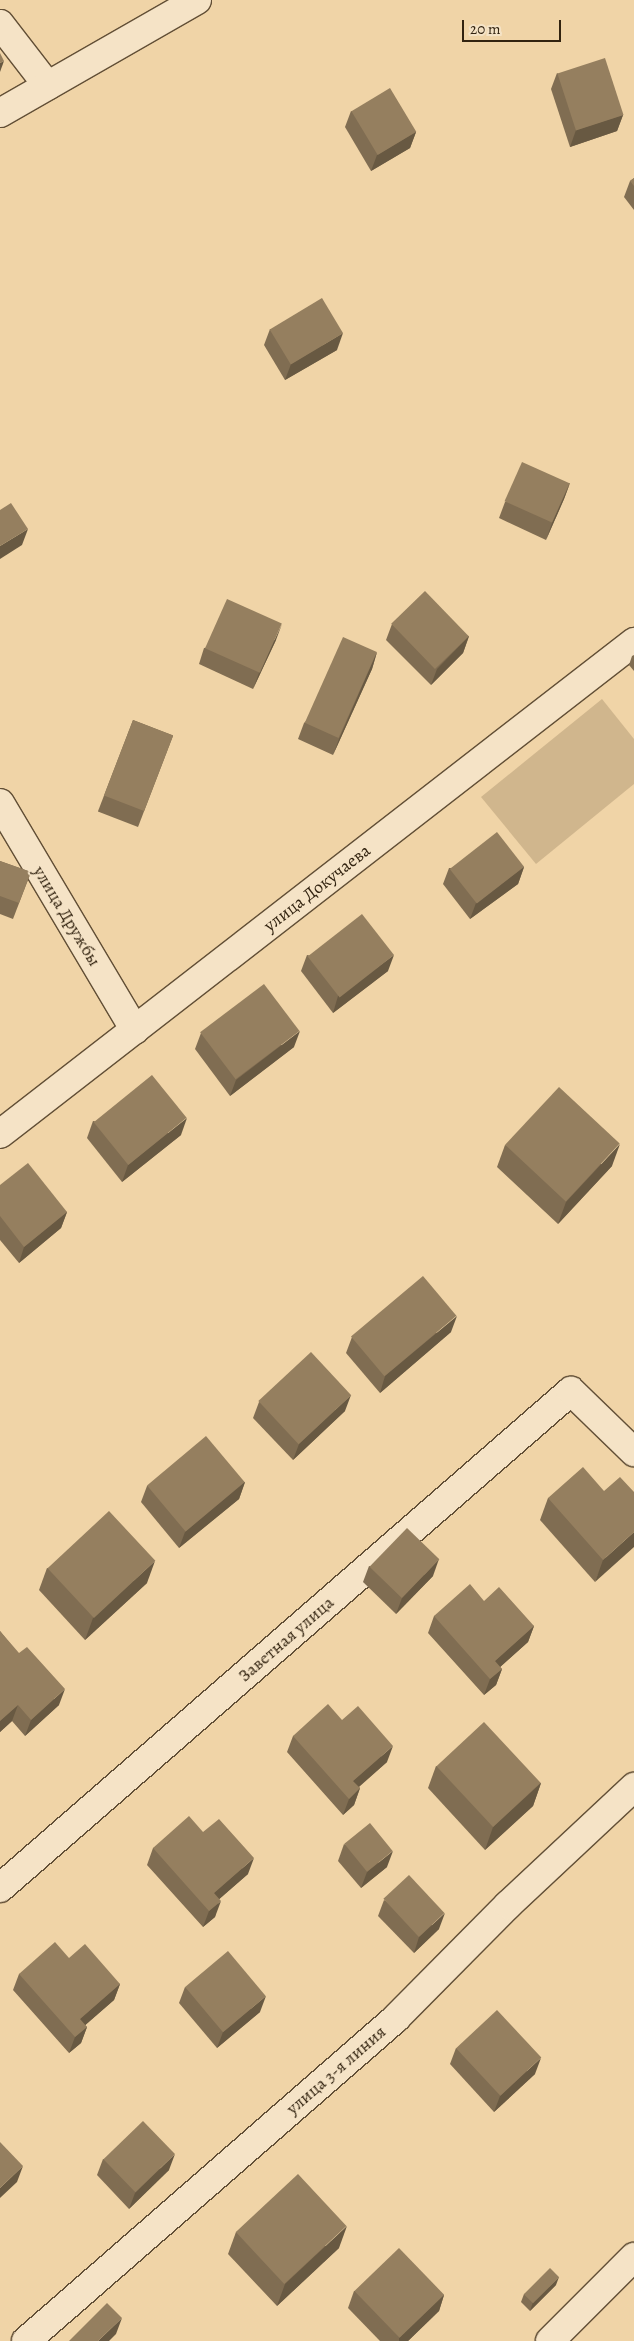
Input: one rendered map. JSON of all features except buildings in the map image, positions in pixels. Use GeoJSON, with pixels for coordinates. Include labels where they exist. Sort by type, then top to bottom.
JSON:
{"type":"FeatureCollection","features":[{"type":"Feature","properties":{"kind":"street"},"geometry":{"type":"LineString","coordinates":[[0,114],[197,0]]}},
{"type":"Feature","properties":{"kind":"street"},"geometry":{"type":"LineString","coordinates":[[0,24],[48,86]]}},
{"type":"Feature","properties":{"kind":"street","name":"улица Докучаева"},"geometry":{"type":"LineString","coordinates":[[0,1134],[634,642]]}},
{"type":"Feature","properties":{"kind":"street","name":"улица Дружбы"},"geometry":{"type":"LineString","coordinates":[[0,803],[135,1030]]}},
{"type":"Feature","properties":{"kind":"street","name":"Заветная улица"},"geometry":{"type":"LineString","coordinates":[[0,1888],[571,1390],[634,1452]]}},
{"type":"Feature","properties":{"kind":"street","name":"улица 3-я линия"},"geometry":{"type":"LineString","coordinates":[[26,2341],[396,2018],[508,1905],[634,1787]]}},
{"type":"Feature","properties":{"kind":"street"},"geometry":{"type":"LineString","coordinates":[[550,2341],[634,2258]]}},
{"type":"Feature","properties":{"kind":"shaded area"},"geometry":{"type":"Polygon","coordinates":[[[602,699],[634,739],[634,784],[536,864],[481,797],[602,699]]]}}]}
